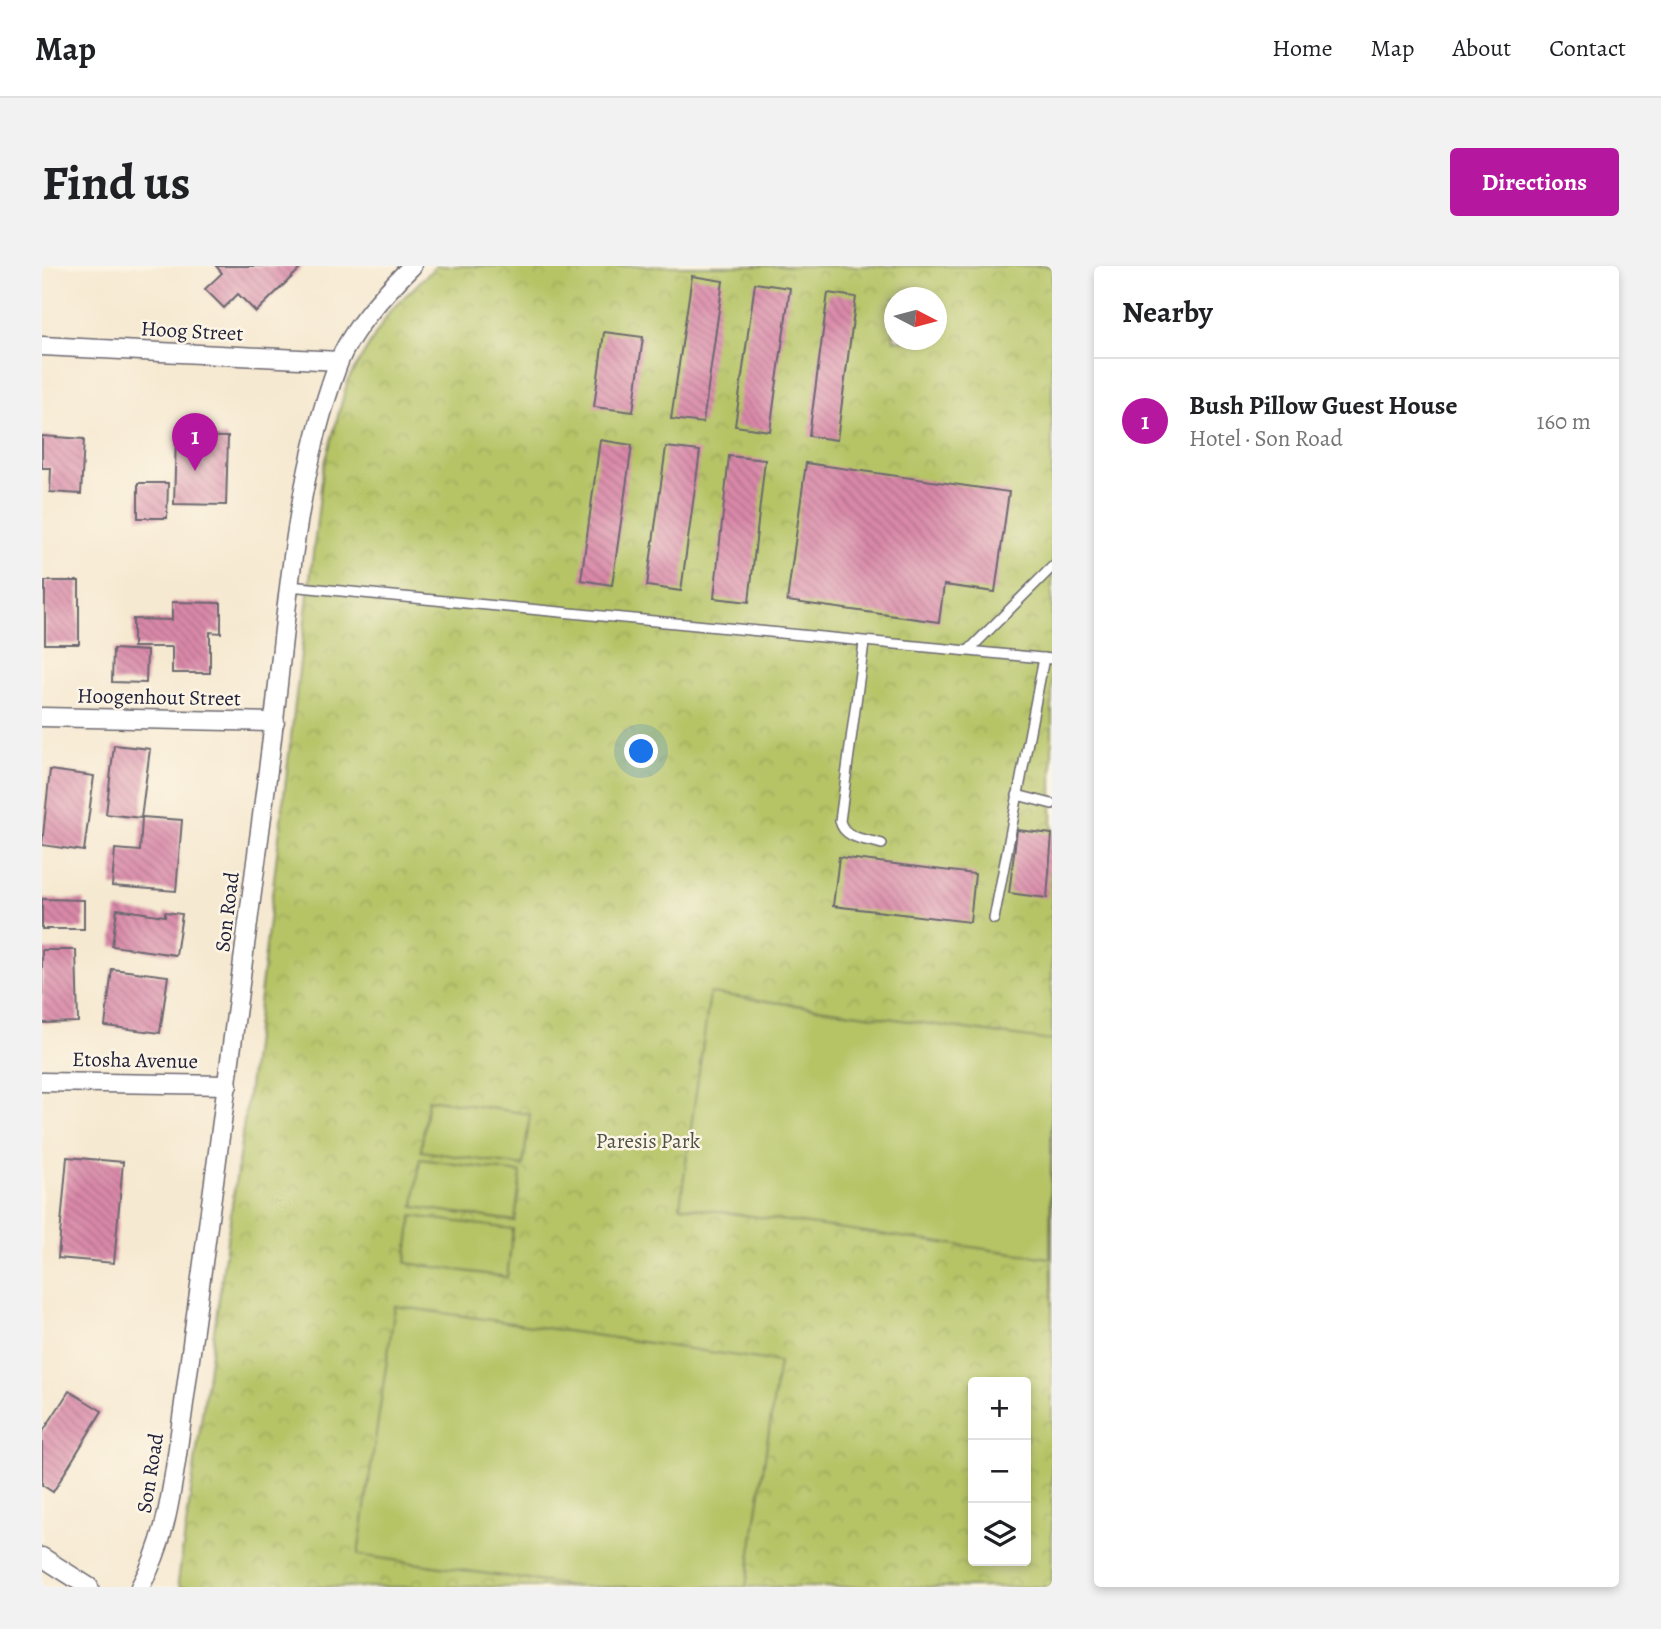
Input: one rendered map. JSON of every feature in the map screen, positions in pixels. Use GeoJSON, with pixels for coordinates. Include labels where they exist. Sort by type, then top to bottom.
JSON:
{"type":"FeatureCollection","features":[{"type":"Feature","properties":{"kind":"street","name":"Son Road"},"geometry":{"type":"LineString","coordinates":[[140,1587],[153,1564],[168,1517],[228,1085],[275,722],[289,586],[307,473],[339,361],[380,298],[412,266]]}},
{"type":"Feature","properties":{"kind":"street","name":"Hoog Street"},"geometry":{"type":"LineString","coordinates":[[42,346],[339,361]]}},
{"type":"Feature","properties":{"kind":"street","name":"Hoogenhout Street"},"geometry":{"type":"LineString","coordinates":[[42,717],[275,722]]}},
{"type":"Feature","properties":{"kind":"street","name":"Etosha Avenue"},"geometry":{"type":"LineString","coordinates":[[42,1082],[228,1085]]}},
{"type":"Feature","properties":{"kind":"street"},"geometry":{"type":"LineString","coordinates":[[42,1558],[89,1587]]}},
{"type":"Feature","properties":{"kind":"lane"},"geometry":{"type":"LineString","coordinates":[[969,650],[1052,567]]}},
{"type":"Feature","properties":{"kind":"lane"},"geometry":{"type":"LineString","coordinates":[[289,586],[864,643],[1048,658],[1017,795],[994,919]]}},
{"type":"Feature","properties":{"kind":"lane"},"geometry":{"type":"LineString","coordinates":[[864,643],[841,821],[842,829],[848,835],[882,844]]}},
{"type":"Feature","properties":{"kind":"lane"},"geometry":{"type":"LineString","coordinates":[[1017,795],[1052,804]]}},
{"type":"Feature","properties":{"kind":"green space","name":"Paresis Park"},"geometry":{"type":"Polygon","coordinates":[[[436,266],[1052,266],[1052,1587],[181,1587],[178,1582],[249,1087],[323,470],[348,380],[390,311],[436,266]]]}},
{"type":"Feature","properties":{"kind":"green space"},"geometry":{"type":"Polygon","coordinates":[[[710,993],[1052,1041],[1050,1258],[680,1206],[710,993]]]}},
{"type":"Feature","properties":{"kind":"green space"},"geometry":{"type":"Polygon","coordinates":[[[428,1099],[530,1114],[523,1166],[421,1151],[428,1099]]]}},
{"type":"Feature","properties":{"kind":"green space"},"geometry":{"type":"Polygon","coordinates":[[[420,1159],[521,1173],[515,1221],[414,1207],[420,1159]]]}},
{"type":"Feature","properties":{"kind":"green space"},"geometry":{"type":"Polygon","coordinates":[[[412,1216],[513,1229],[507,1277],[406,1263],[412,1216]]]}},
{"type":"Feature","properties":{"kind":"green space"},"geometry":{"type":"Polygon","coordinates":[[[395,1306],[779,1362],[746,1587],[578,1587],[358,1555],[395,1306]]]}},
{"type":"Feature","properties":{"kind":"building"},"geometry":{"type":"Polygon","coordinates":[[[216,266],[302,267],[256,312],[238,294],[224,308],[205,289],[222,273],[216,266]]]}},
{"type":"Feature","properties":{"kind":"building"},"geometry":{"type":"Polygon","coordinates":[[[692,276],[723,281],[703,423],[671,419],[692,276]]]}},
{"type":"Feature","properties":{"kind":"building"},"geometry":{"type":"Polygon","coordinates":[[[755,283],[790,288],[770,431],[735,426],[755,283]]]}},
{"type":"Feature","properties":{"kind":"building"},"geometry":{"type":"Polygon","coordinates":[[[828,293],[856,297],[837,440],[809,436],[828,293]]]}},
{"type":"Feature","properties":{"kind":"building"},"geometry":{"type":"Polygon","coordinates":[[[604,332],[643,337],[633,412],[594,407],[604,332]]]}},
{"type":"Feature","properties":{"kind":"building"},"geometry":{"type":"Polygon","coordinates":[[[42,436],[84,439],[81,494],[50,492],[51,468],[42,468],[42,436]]]}},
{"type":"Feature","properties":{"kind":"building"},"geometry":{"type":"Polygon","coordinates":[[[176,436],[228,437],[226,505],[174,504],[176,436]]]}},
{"type":"Feature","properties":{"kind":"building"},"geometry":{"type":"Polygon","coordinates":[[[600,440],[632,445],[612,585],[581,580],[600,440]]]}},
{"type":"Feature","properties":{"kind":"building"},"geometry":{"type":"Polygon","coordinates":[[[666,447],[700,451],[681,591],[647,586],[666,447]]]}},
{"type":"Feature","properties":{"kind":"building"},"geometry":{"type":"Polygon","coordinates":[[[729,456],[765,460],[749,602],[714,598],[729,456]]]}},
{"type":"Feature","properties":{"kind":"building"},"geometry":{"type":"Polygon","coordinates":[[[806,463],[1009,492],[995,592],[944,585],[939,622],[787,601],[806,463]]]}},
{"type":"Feature","properties":{"kind":"building"},"geometry":{"type":"Polygon","coordinates":[[[138,483],[168,483],[167,518],[138,518],[138,483]]]}},
{"type":"Feature","properties":{"kind":"building"},"geometry":{"type":"Polygon","coordinates":[[[45,581],[79,581],[79,644],[45,644],[45,581]]]}},
{"type":"Feature","properties":{"kind":"building"},"geometry":{"type":"Polygon","coordinates":[[[172,602],[221,603],[221,633],[210,632],[210,673],[172,673],[172,647],[133,647],[133,619],[172,620],[172,602]]]}},
{"type":"Feature","properties":{"kind":"building"},"geometry":{"type":"Polygon","coordinates":[[[113,649],[147,651],[146,683],[112,682],[113,649]]]}},
{"type":"Feature","properties":{"kind":"building"},"geometry":{"type":"Polygon","coordinates":[[[114,745],[150,749],[141,818],[106,814],[114,745]]]}},
{"type":"Feature","properties":{"kind":"building"},"geometry":{"type":"Polygon","coordinates":[[[50,770],[94,776],[84,851],[42,845],[50,770]]]}},
{"type":"Feature","properties":{"kind":"building"},"geometry":{"type":"Polygon","coordinates":[[[142,817],[182,820],[176,891],[112,886],[115,849],[140,851],[142,817]]]}},
{"type":"Feature","properties":{"kind":"building"},"geometry":{"type":"Polygon","coordinates":[[[1017,830],[1052,834],[1047,898],[1009,893],[1017,830]]]}},
{"type":"Feature","properties":{"kind":"building"},"geometry":{"type":"Polygon","coordinates":[[[839,857],[975,874],[970,922],[833,906],[839,857]]]}},
{"type":"Feature","properties":{"kind":"building"},"geometry":{"type":"Polygon","coordinates":[[[42,899],[84,900],[84,929],[42,929],[42,899]]]}},
{"type":"Feature","properties":{"kind":"building"},"geometry":{"type":"Polygon","coordinates":[[[117,909],[165,916],[165,912],[182,914],[176,955],[112,946],[117,909]]]}},
{"type":"Feature","properties":{"kind":"building"},"geometry":{"type":"Polygon","coordinates":[[[42,950],[76,950],[78,1022],[42,1023],[42,950]]]}},
{"type":"Feature","properties":{"kind":"building"},"geometry":{"type":"Polygon","coordinates":[[[112,969],[168,976],[160,1033],[105,1026],[112,969]]]}},
{"type":"Feature","properties":{"kind":"building"},"geometry":{"type":"Polygon","coordinates":[[[67,1157],[123,1162],[114,1263],[58,1258],[67,1157]]]}},
{"type":"Feature","properties":{"kind":"building"},"geometry":{"type":"Polygon","coordinates":[[[69,1391],[102,1411],[53,1492],[42,1485],[42,1433],[69,1391]]]}},
{"type":"Feature","properties":{"kind":"place","name":"Bush Pillow Guest House"},"geometry":{"type":"Point","coordinates":[195,471]}}]}
